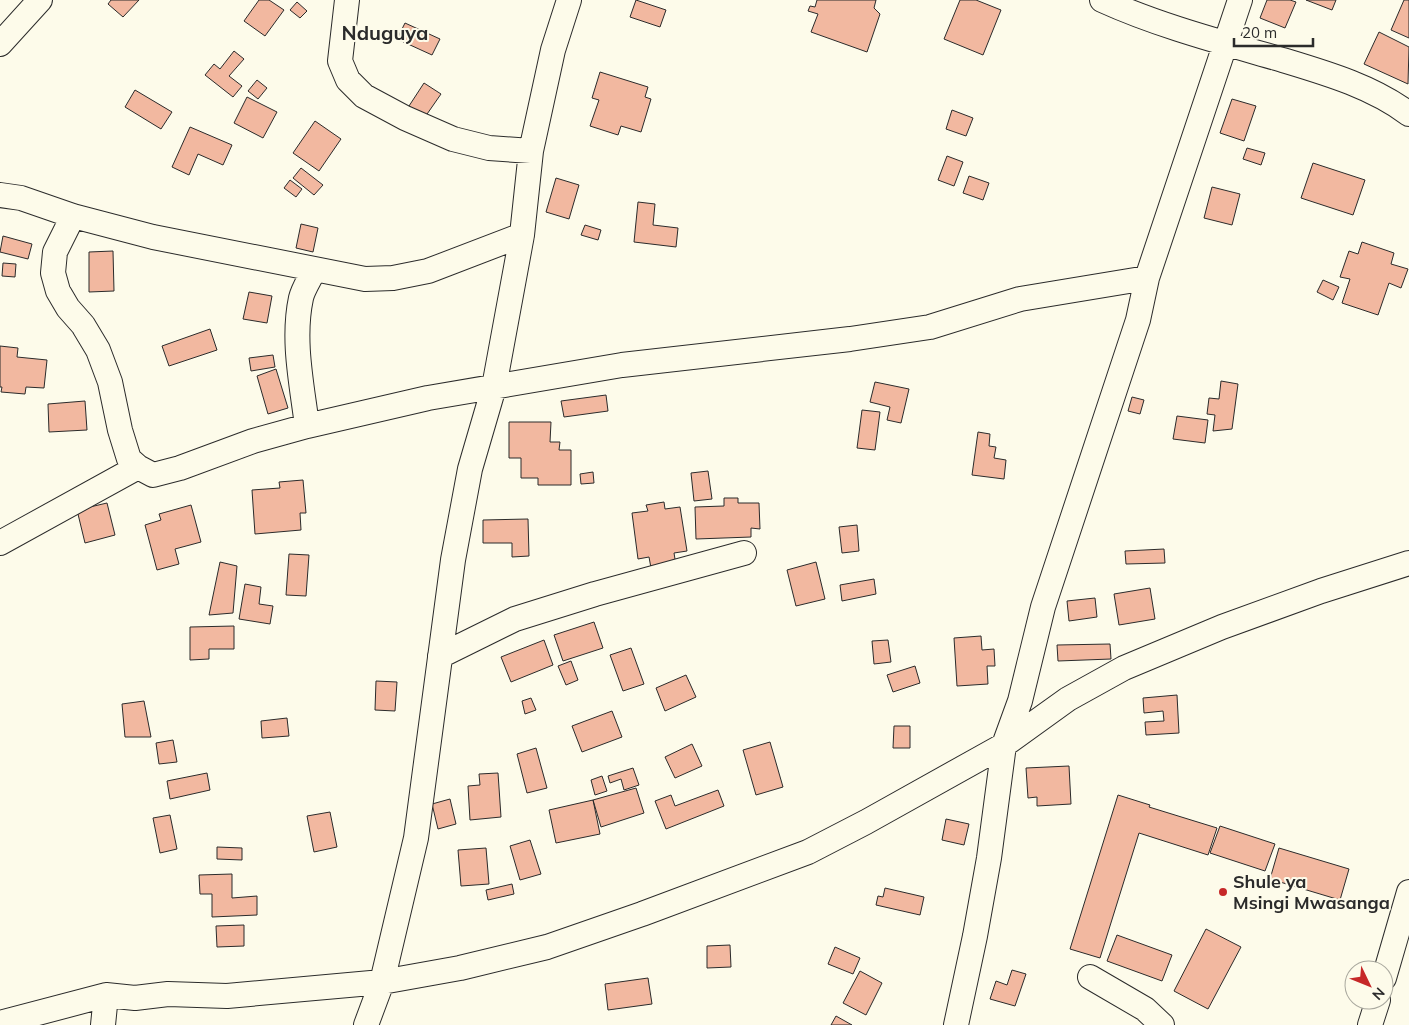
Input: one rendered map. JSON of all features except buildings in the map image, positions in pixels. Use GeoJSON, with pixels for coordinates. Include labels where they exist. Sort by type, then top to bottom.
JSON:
{"type":"FeatureCollection","features":[{"type":"Feature","properties":{"kind":"street"},"geometry":{"type":"LineString","coordinates":[[0,44],[40,0]]}},
{"type":"Feature","properties":{"kind":"street"},"geometry":{"type":"LineString","coordinates":[[347,0],[340,61],[348,80],[364,96],[405,118],[453,139],[489,148],[531,151]]}},
{"type":"Feature","properties":{"kind":"street"},"geometry":{"type":"LineString","coordinates":[[366,1025],[382,982],[416,838],[453,560],[470,469],[494,387],[522,235],[531,151],[553,50],[570,0]]}},
{"type":"Feature","properties":{"kind":"street"},"geometry":{"type":"LineString","coordinates":[[1102,0],[1125,10],[1226,44],[1343,78],[1400,107],[1409,114]]}},
{"type":"Feature","properties":{"kind":"street"},"geometry":{"type":"LineString","coordinates":[[956,1025],[989,858],[1004,745],[1020,701],[1043,607],[1138,320],[1147,278],[1240,0]]}},
{"type":"Feature","properties":{"kind":"street"},"geometry":{"type":"LineString","coordinates":[[0,195],[21,198],[73,216],[153,237],[365,279],[393,278],[428,271],[522,235]]}},
{"type":"Feature","properties":{"kind":"street"},"geometry":{"type":"LineString","coordinates":[[73,216],[55,252],[53,273],[58,291],[68,308],[83,325],[98,350],[110,382],[120,430],[129,459],[138,467],[153,475],[180,468],[253,442],[307,426],[428,398],[622,365],[850,339],[930,326],[1020,299],[1147,278]]}},
{"type":"Feature","properties":{"kind":"street"},"geometry":{"type":"LineString","coordinates":[[307,426],[298,354],[298,326],[301,297],[314,270]]}},
{"type":"Feature","properties":{"kind":"street"},"geometry":{"type":"LineString","coordinates":[[0,543],[138,467]]}},
{"type":"Feature","properties":{"kind":"street"},"geometry":{"type":"LineString","coordinates":[[440,656],[515,619],[595,594],[744,554]]}},
{"type":"Feature","properties":{"kind":"street"},"geometry":{"type":"LineString","coordinates":[[0,1023],[106,995],[135,998],[168,994],[227,996],[382,982],[460,968],[547,947],[642,914],[799,855],[866,822],[1004,745],[1068,699],[1124,668],[1222,627],[1312,594],[1409,563]]}},
{"type":"Feature","properties":{"kind":"street"},"geometry":{"type":"LineString","coordinates":[[1389,960],[1409,892]]}},
{"type":"Feature","properties":{"kind":"street"},"geometry":{"type":"LineString","coordinates":[[1090,977],[1145,1010],[1162,1025]]}},
{"type":"Feature","properties":{"kind":"street"},"geometry":{"type":"LineString","coordinates":[[102,1025],[106,995]]}},
{"type":"Feature","properties":{"kind":"street"},"geometry":{"type":"LineString","coordinates":[[1370,1025],[1375,1010]]}},
{"type":"Feature","properties":{"kind":"place","name":"Shule ya Msingi Mwasanga"},"geometry":{"type":"Point","coordinates":[1223,892]}},
{"type":"Feature","properties":{"kind":"district","name":"Nduguya"},"geometry":{"type":"Point","coordinates":[385,33]}}]}
